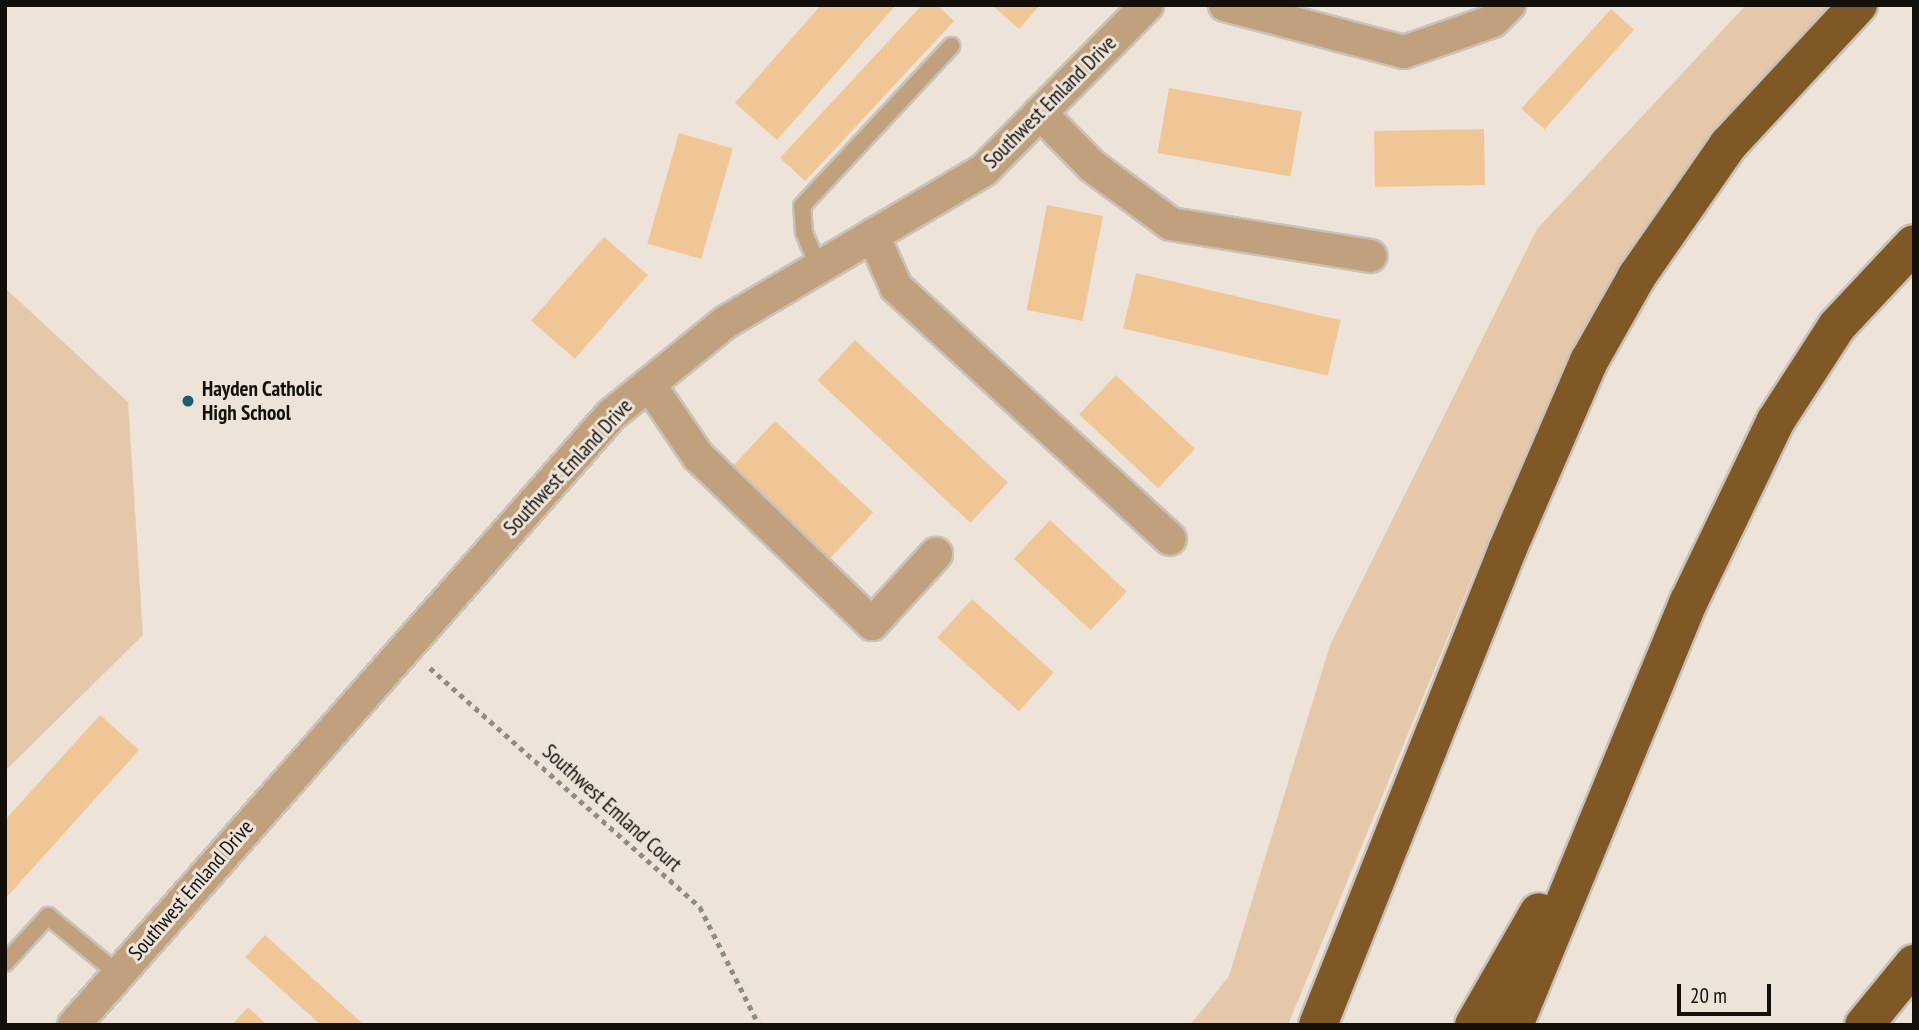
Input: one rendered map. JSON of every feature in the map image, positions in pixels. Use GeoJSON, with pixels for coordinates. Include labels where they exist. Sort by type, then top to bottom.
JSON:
{"type":"FeatureCollection","features":[{"type":"Feature","properties":{"kind":"highway"},"geometry":{"type":"LineString","coordinates":[[1318,1025],[1508,548],[1589,360],[1637,276],[1728,145],[1858,5]]}},
{"type":"Feature","properties":{"kind":"highway"},"geometry":{"type":"LineString","coordinates":[[1474,1025],[1539,912],[1649,694],[1775,422],[1838,326],[1914,243]]}},
{"type":"Feature","properties":{"kind":"highway"},"geometry":{"type":"LineString","coordinates":[[1514,1025],[1610,801],[1649,694]]}},
{"type":"Feature","properties":{"kind":"highway"},"geometry":{"type":"LineString","coordinates":[[1864,1025],[1914,964]]}},
{"type":"Feature","properties":{"kind":"street","name":"Southwest Emland Drive"},"geometry":{"type":"LineString","coordinates":[[74,1025],[404,645],[611,415],[726,322],[984,170],[1147,5]]}},
{"type":"Feature","properties":{"kind":"street"},"geometry":{"type":"LineString","coordinates":[[1225,5],[1404,52],[1493,21],[1509,5]]}},
{"type":"Feature","properties":{"kind":"street"},"geometry":{"type":"LineString","coordinates":[[1040,113],[1092,166],[1171,224],[1370,256]]}},
{"type":"Feature","properties":{"kind":"street"},"geometry":{"type":"LineString","coordinates":[[873,235],[896,287],[1170,539]]}},
{"type":"Feature","properties":{"kind":"street"},"geometry":{"type":"LineString","coordinates":[[649,384],[698,456],[873,624],[936,554]]}},
{"type":"Feature","properties":{"kind":"lane"},"geometry":{"type":"LineString","coordinates":[[818,268],[804,232],[802,206],[951,46]]}},
{"type":"Feature","properties":{"kind":"lane"},"geometry":{"type":"LineString","coordinates":[[5,963],[48,916],[118,974]]}},
{"type":"Feature","properties":{"kind":"path","name":"Southwest Emland Court"},"geometry":{"type":"LineString","coordinates":[[404,645],[700,907],[759,1025]]}},
{"type":"Feature","properties":{"kind":"shaded area"},"geometry":{"type":"Polygon","coordinates":[[[1746,5],[1834,5],[1666,195],[1599,305],[1544,413],[1473,576],[1288,1025],[1190,1025],[1229,976],[1330,645],[1537,229],[1746,5]]]}},
{"type":"Feature","properties":{"kind":"shaded area"},"geometry":{"type":"Polygon","coordinates":[[[5,288],[128,402],[143,635],[5,771],[5,288]]]}},
{"type":"Feature","properties":{"kind":"building"},"geometry":{"type":"Polygon","coordinates":[[[821,5],[896,5],[777,140],[735,103],[821,5]]]}},
{"type":"Feature","properties":{"kind":"building"},"geometry":{"type":"Polygon","coordinates":[[[922,5],[937,5],[954,21],[805,181],[780,158],[922,5]]]}},
{"type":"Feature","properties":{"kind":"building"},"geometry":{"type":"Polygon","coordinates":[[[992,5],[1040,5],[1019,29],[992,5]]]}},
{"type":"Feature","properties":{"kind":"building"},"geometry":{"type":"Polygon","coordinates":[[[1611,9],[1634,30],[1544,129],[1521,109],[1611,9]]]}},
{"type":"Feature","properties":{"kind":"building"},"geometry":{"type":"Polygon","coordinates":[[[1169,88],[1302,111],[1290,176],[1158,153],[1169,88]]]}},
{"type":"Feature","properties":{"kind":"building"},"geometry":{"type":"Polygon","coordinates":[[[1484,129],[1485,185],[1375,187],[1374,131],[1484,129]]]}},
{"type":"Feature","properties":{"kind":"building"},"geometry":{"type":"Polygon","coordinates":[[[679,133],[733,148],[701,259],[647,244],[679,133]]]}},
{"type":"Feature","properties":{"kind":"building"},"geometry":{"type":"Polygon","coordinates":[[[1047,205],[1103,216],[1083,321],[1027,310],[1047,205]]]}},
{"type":"Feature","properties":{"kind":"building"},"geometry":{"type":"Polygon","coordinates":[[[604,237],[648,275],[575,359],[531,321],[604,237]]]}},
{"type":"Feature","properties":{"kind":"building"},"geometry":{"type":"Polygon","coordinates":[[[1136,273],[1341,320],[1328,376],[1123,329],[1136,273]]]}},
{"type":"Feature","properties":{"kind":"building"},"geometry":{"type":"Polygon","coordinates":[[[855,340],[1008,483],[970,523],[817,380],[855,340]]]}},
{"type":"Feature","properties":{"kind":"building"},"geometry":{"type":"Polygon","coordinates":[[[1116,375],[1195,449],[1158,488],[1079,414],[1116,375]]]}},
{"type":"Feature","properties":{"kind":"building"},"geometry":{"type":"Polygon","coordinates":[[[775,421],[873,512],[828,561],[730,469],[775,421]]]}},
{"type":"Feature","properties":{"kind":"building"},"geometry":{"type":"Polygon","coordinates":[[[1050,520],[1127,592],[1091,630],[1014,559],[1050,520]]]}},
{"type":"Feature","properties":{"kind":"building"},"geometry":{"type":"Polygon","coordinates":[[[972,599],[1054,673],[1019,711],[937,638],[972,599]]]}},
{"type":"Feature","properties":{"kind":"building"},"geometry":{"type":"Polygon","coordinates":[[[100,715],[139,750],[5,899],[5,820],[100,715]]]}},
{"type":"Feature","properties":{"kind":"building"},"geometry":{"type":"Polygon","coordinates":[[[265,935],[364,1025],[321,1025],[245,957],[265,935]]]}},
{"type":"Feature","properties":{"kind":"building"},"geometry":{"type":"Polygon","coordinates":[[[248,1007],[267,1025],[232,1025],[248,1007]]]}},
{"type":"Feature","properties":{"kind":"place","name":"Hayden Catholic High School"},"geometry":{"type":"Point","coordinates":[188,401]}}]}
